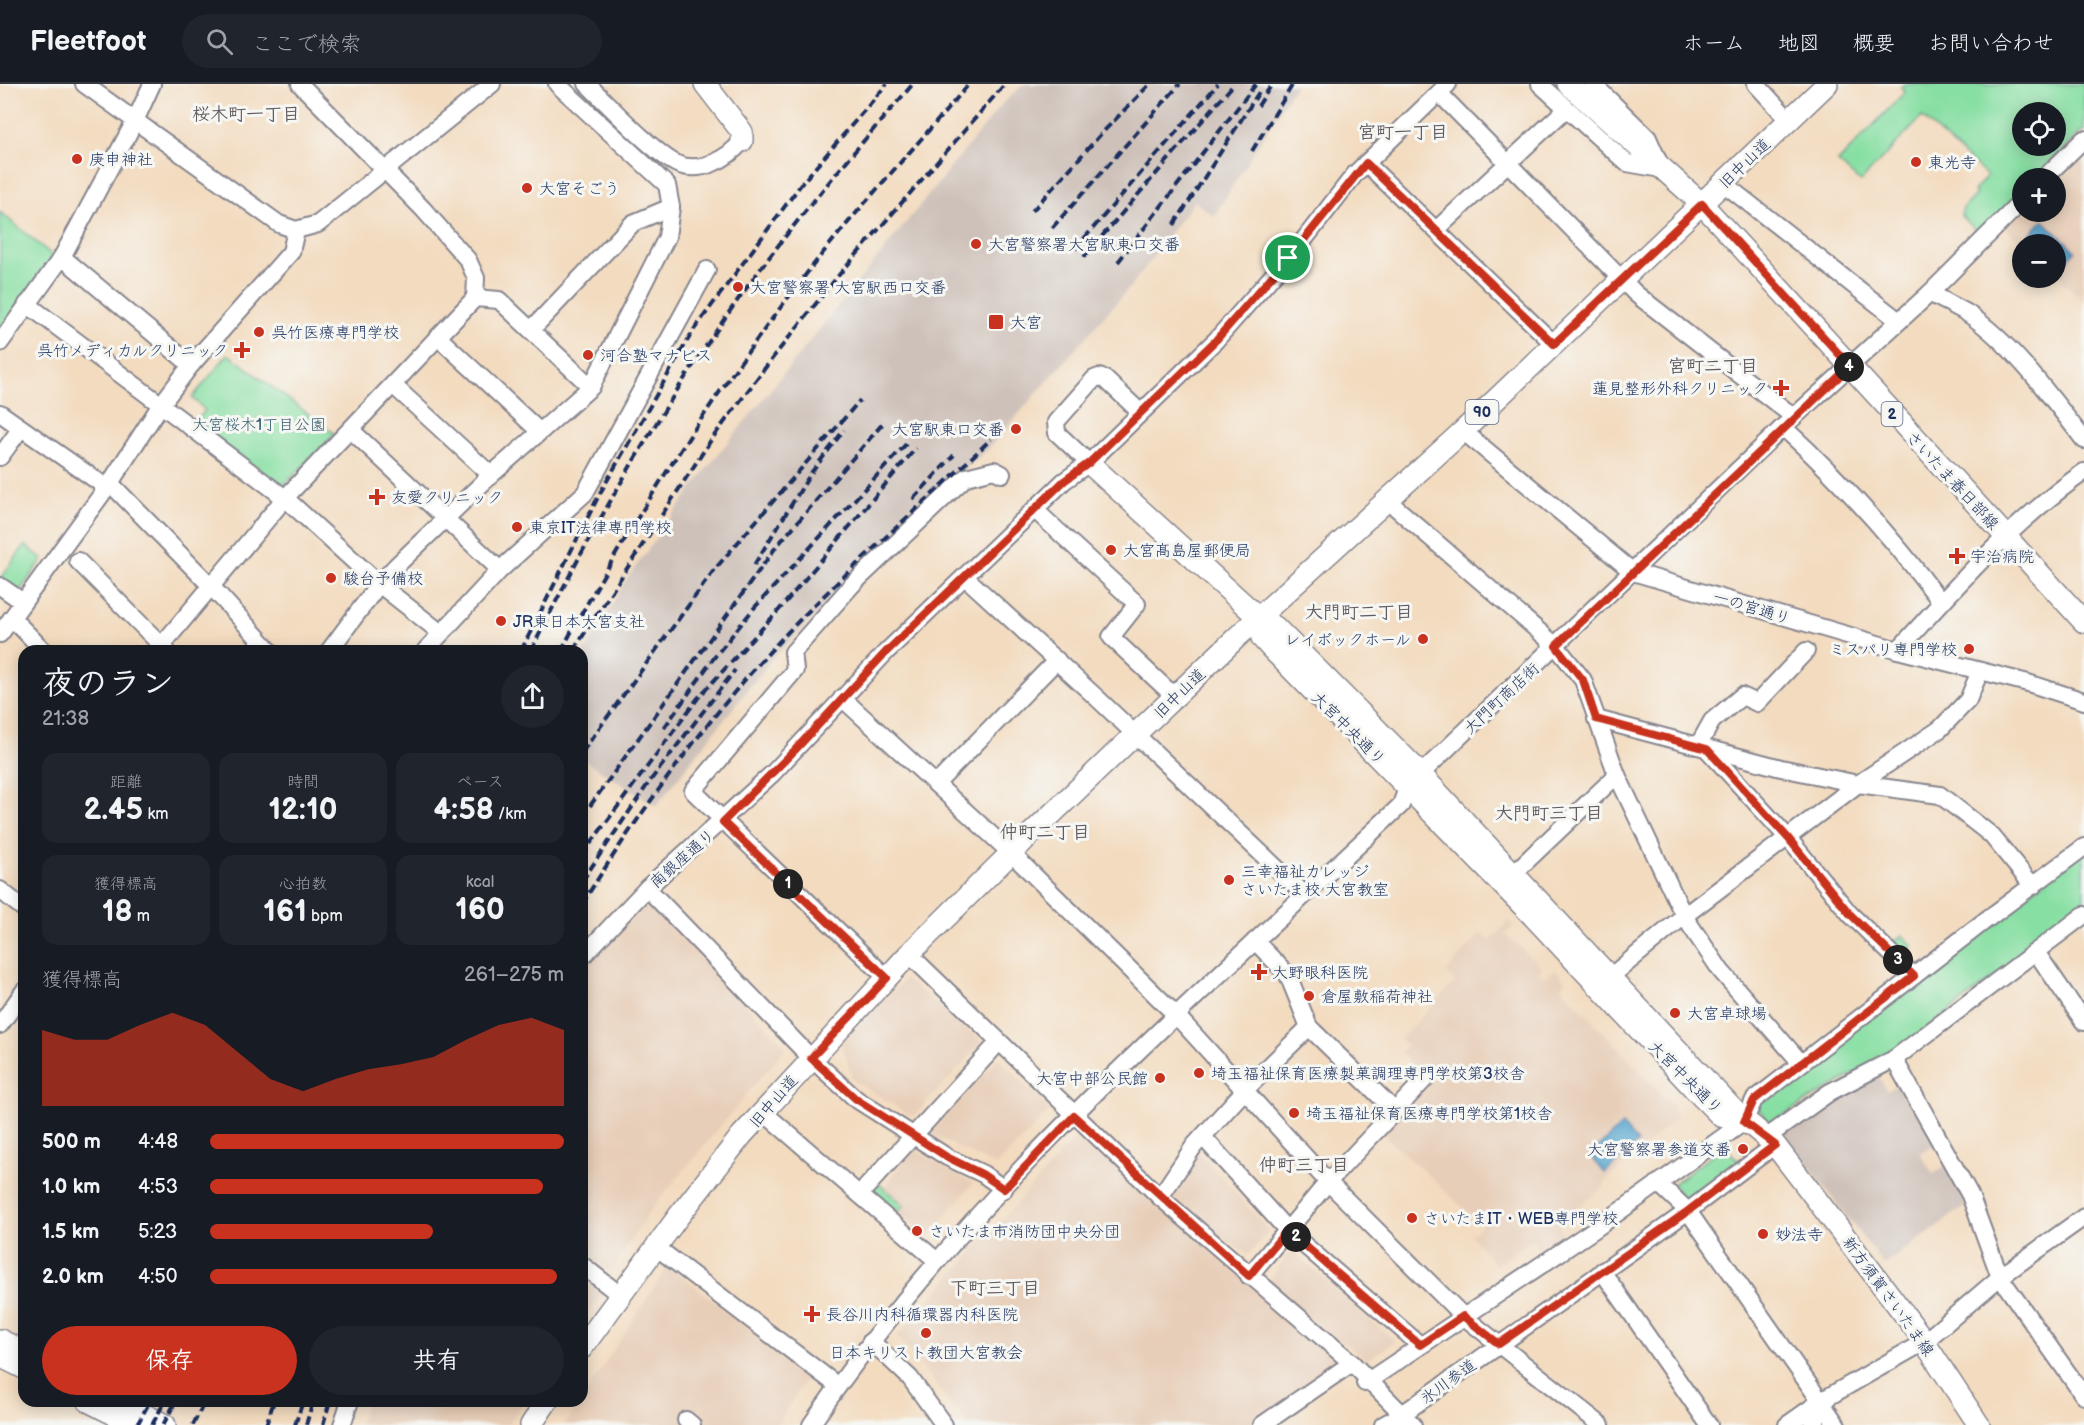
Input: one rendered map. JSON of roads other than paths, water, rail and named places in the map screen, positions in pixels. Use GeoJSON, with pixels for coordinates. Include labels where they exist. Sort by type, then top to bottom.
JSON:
{"type":"FeatureCollection","features":[{"type":"Feature","properties":{"kind":"main road"},"geometry":{"type":"LineString","coordinates":[[705,84],[742,132],[742,141]]}},
{"type":"Feature","properties":{"kind":"main road","name":"さいたま春日部線"},"geometry":{"type":"LineString","coordinates":[[1568,84],[1702,204],[2084,622]]}},
{"type":"Feature","properties":{"kind":"main road","name":"旧中山道"},"geometry":{"type":"LineString","coordinates":[[588,1340],[656,1246],[763,1112],[909,954],[1136,734],[1623,280],[1827,84]]}},
{"type":"Feature","properties":{"kind":"main road","name":"大宮中央通り"},"geometry":{"type":"LineString","coordinates":[[1089,463],[1259,618],[1275,627],[1721,1116],[1744,1122]]}},
{"type":"Feature","properties":{"kind":"main road","name":"大宮中央通り"},"geometry":{"type":"LineString","coordinates":[[1414,781],[1514,873],[1744,1122]]}},
{"type":"Feature","properties":{"kind":"main road","name":"新方須賀さいたま線"},"geometry":{"type":"LineString","coordinates":[[1744,1122],[1771,1141],[1924,1342],[1978,1425]]}},
{"type":"Feature","properties":{"kind":"main road"},"geometry":{"type":"LineString","coordinates":[[0,1340],[18,1349]]}},
{"type":"Feature","properties":{"kind":"main road"},"geometry":{"type":"LineString","coordinates":[[0,1356],[18,1365]]}},
{"type":"Feature","properties":{"kind":"main road"},"geometry":{"type":"LineString","coordinates":[[100,1407],[135,1425]]}},
{"type":"Feature","properties":{"kind":"main road"},"geometry":{"type":"LineString","coordinates":[[130,1407],[165,1425]]}},
{"type":"Feature","properties":{"kind":"main road"},"geometry":{"type":"LineString","coordinates":[[531,1425],[542,1407]]}},
{"type":"Feature","properties":{"kind":"street"},"geometry":{"type":"LineString","coordinates":[[84,84],[279,224],[296,230],[318,224],[492,84]]}},
{"type":"Feature","properties":{"kind":"street"},"geometry":{"type":"LineString","coordinates":[[0,343],[62,257],[135,121],[152,84]]}},
{"type":"Feature","properties":{"kind":"street"},"geometry":{"type":"LineString","coordinates":[[165,645],[210,585],[285,498],[475,298],[476,278],[468,260],[385,170],[300,84]]}},
{"type":"Feature","properties":{"kind":"street"},"geometry":{"type":"LineString","coordinates":[[333,645],[379,584],[491,475],[591,387],[667,237],[671,207],[670,192],[663,179],[557,84]]}},
{"type":"Feature","properties":{"kind":"street"},"geometry":{"type":"LineString","coordinates":[[587,84],[663,155],[679,165],[714,163],[727,158],[742,141]]}},
{"type":"Feature","properties":{"kind":"street"},"geometry":{"type":"LineString","coordinates":[[1540,84],[1628,163],[1661,169]]}},
{"type":"Feature","properties":{"kind":"street"},"geometry":{"type":"LineString","coordinates":[[1593,84],[1648,138],[1661,169]]}},
{"type":"Feature","properties":{"kind":"street"},"geometry":{"type":"LineString","coordinates":[[1756,84],[1789,120]]}},
{"type":"Feature","properties":{"kind":"street"},"geometry":{"type":"LineString","coordinates":[[1444,89],[1508,163],[1623,280],[1788,422],[1884,527],[1941,602]]}},
{"type":"Feature","properties":{"kind":"street","name":"南銀座通り"},"geometry":{"type":"LineString","coordinates":[[588,951],[647,888],[723,822],[795,750],[886,652],[1064,481],[1089,463],[1216,340],[1303,241],[1366,163],[1444,89]]}},
{"type":"Feature","properties":{"kind":"street"},"geometry":{"type":"LineString","coordinates":[[1436,230],[1566,109]]}},
{"type":"Feature","properties":{"kind":"street"},"geometry":{"type":"LineString","coordinates":[[2054,168],[2084,139]]}},
{"type":"Feature","properties":{"kind":"street"},"geometry":{"type":"LineString","coordinates":[[1366,163],[1554,344]]}},
{"type":"Feature","properties":{"kind":"street"},"geometry":{"type":"LineString","coordinates":[[1723,183],[1899,321]]}},
{"type":"Feature","properties":{"kind":"street"},"geometry":{"type":"LineString","coordinates":[[531,330],[633,222],[671,207]]}},
{"type":"Feature","properties":{"kind":"street","name":"大門町商店街"},"geometry":{"type":"LineString","coordinates":[[811,1425],[871,1341],[938,1261],[1074,1116],[1176,1015],[1401,805],[1414,781],[1788,422],[1930,293],[2012,211]]}},
{"type":"Feature","properties":{"kind":"street"},"geometry":{"type":"LineString","coordinates":[[0,634],[191,365],[291,252],[296,230]]}},
{"type":"Feature","properties":{"kind":"street"},"geometry":{"type":"LineString","coordinates":[[62,257],[191,365]]}},
{"type":"Feature","properties":{"kind":"street"},"geometry":{"type":"LineString","coordinates":[[430,645],[500,570],[585,493],[707,270]]}},
{"type":"Feature","properties":{"kind":"street"},"geometry":{"type":"LineString","coordinates":[[1930,293],[1968,314],[1992,335],[2039,382],[2084,440]]}},
{"type":"Feature","properties":{"kind":"street"},"geometry":{"type":"LineString","coordinates":[[475,298],[499,300],[591,387]]}},
{"type":"Feature","properties":{"kind":"street"},"geometry":{"type":"LineString","coordinates":[[27,304],[285,498],[379,584],[441,633]]}},
{"type":"Feature","properties":{"kind":"street"},"geometry":{"type":"LineString","coordinates":[[439,338],[539,432]]}},
{"type":"Feature","properties":{"kind":"street"},"geometry":{"type":"LineString","coordinates":[[1089,463],[1057,433],[1055,427],[1056,422],[1094,379],[1099,377],[1105,379],[1140,412]]}},
{"type":"Feature","properties":{"kind":"street"},"geometry":{"type":"LineString","coordinates":[[393,385],[491,475]]}},
{"type":"Feature","properties":{"kind":"street"},"geometry":{"type":"LineString","coordinates":[[0,413],[108,485],[210,585],[265,645]]}},
{"type":"Feature","properties":{"kind":"street"},"geometry":{"type":"LineString","coordinates":[[0,457],[21,428]]}},
{"type":"Feature","properties":{"kind":"street"},"geometry":{"type":"LineString","coordinates":[[351,430],[500,570]]}},
{"type":"Feature","properties":{"kind":"street","name":"一の宮通り"},"geometry":{"type":"LineString","coordinates":[[1463,430],[1633,572],[1898,650],[2084,701]]}},
{"type":"Feature","properties":{"kind":"street"},"geometry":{"type":"LineString","coordinates":[[887,978],[693,791],[795,670],[793,652],[852,585],[966,477],[994,470],[1002,474]]}},
{"type":"Feature","properties":{"kind":"street"},"geometry":{"type":"LineString","coordinates":[[1898,650],[1941,602],[2007,537],[2048,500],[2084,472]]}},
{"type":"Feature","properties":{"kind":"street"},"geometry":{"type":"LineString","coordinates":[[1387,500],[1556,646],[1583,680],[1617,775],[1684,916],[1721,971],[1801,1064]]}},
{"type":"Feature","properties":{"kind":"street"},"geometry":{"type":"LineString","coordinates":[[1037,509],[1137,604],[1111,637],[1175,698]]}},
{"type":"Feature","properties":{"kind":"street"},"geometry":{"type":"LineString","coordinates":[[78,561],[158,645]]}},
{"type":"Feature","properties":{"kind":"street"},"geometry":{"type":"LineString","coordinates":[[965,577],[1058,660],[1304,894]]}},
{"type":"Feature","properties":{"kind":"street"},"geometry":{"type":"LineString","coordinates":[[0,586],[23,602]]}},
{"type":"Feature","properties":{"kind":"street"},"geometry":{"type":"LineString","coordinates":[[12,618],[38,645]]}},
{"type":"Feature","properties":{"kind":"street"},"geometry":{"type":"LineString","coordinates":[[1702,748],[1712,721],[1742,696],[1757,703],[1806,651]]}},
{"type":"Feature","properties":{"kind":"street"},"geometry":{"type":"LineString","coordinates":[[936,784],[1058,660]]}},
{"type":"Feature","properties":{"kind":"street"},"geometry":{"type":"LineString","coordinates":[[1610,977],[1684,916],[1858,784],[1940,729],[1968,699],[1980,671]]}},
{"type":"Feature","properties":{"kind":"street"},"geometry":{"type":"LineString","coordinates":[[842,698],[1011,853],[1176,1015],[1328,1182],[1463,1316],[1601,1425]]}},
{"type":"Feature","properties":{"kind":"street"},"geometry":{"type":"LineString","coordinates":[[1596,719],[1702,748],[1858,784],[1940,795],[1991,835],[2033,886]]}},
{"type":"Feature","properties":{"kind":"street"},"geometry":{"type":"LineString","coordinates":[[1702,748],[1788,838],[1850,914],[1914,976]]}},
{"type":"Feature","properties":{"kind":"street"},"geometry":{"type":"LineString","coordinates":[[1514,873],[1617,775]]}},
{"type":"Feature","properties":{"kind":"street"},"geometry":{"type":"LineString","coordinates":[[1367,1382],[1595,1229],[1744,1122],[1754,1100],[2084,848]]}},
{"type":"Feature","properties":{"kind":"street"},"geometry":{"type":"LineString","coordinates":[[647,888],[811,1058],[856,1099],[1004,1189]]}},
{"type":"Feature","properties":{"kind":"street"},"geometry":{"type":"LineString","coordinates":[[0,890],[18,904]]}},
{"type":"Feature","properties":{"kind":"street","name":"氷川参道"},"geometry":{"type":"LineString","coordinates":[[1383,1425],[1407,1420],[1499,1344],[1688,1211],[1830,1092],[1894,1059],[2084,915]]}},
{"type":"Feature","properties":{"kind":"street"},"geometry":{"type":"LineString","coordinates":[[1255,941],[1292,982],[1309,1027],[1395,1111]]}},
{"type":"Feature","properties":{"kind":"street"},"geometry":{"type":"LineString","coordinates":[[2036,952],[2084,1022]]}},
{"type":"Feature","properties":{"kind":"street"},"geometry":{"type":"LineString","coordinates":[[909,954],[1160,1197],[1352,1363],[1367,1382],[1407,1420]]}},
{"type":"Feature","properties":{"kind":"street"},"geometry":{"type":"LineString","coordinates":[[8,1016],[18,1000]]}},
{"type":"Feature","properties":{"kind":"street"},"geometry":{"type":"LineString","coordinates":[[1160,1197],[1203,1137],[1244,1091],[1309,1027]]}},
{"type":"Feature","properties":{"kind":"street"},"geometry":{"type":"LineString","coordinates":[[860,1194],[998,1042]]}},
{"type":"Feature","properties":{"kind":"street"},"geometry":{"type":"LineString","coordinates":[[1894,1059],[1970,1194],[2000,1276],[2084,1396]]}},
{"type":"Feature","properties":{"kind":"street"},"geometry":{"type":"LineString","coordinates":[[1249,1276],[1328,1182],[1425,1078]]}},
{"type":"Feature","properties":{"kind":"street"},"geometry":{"type":"LineString","coordinates":[[763,1112],[938,1261]]}},
{"type":"Feature","properties":{"kind":"street"},"geometry":{"type":"LineString","coordinates":[[1203,1137],[1287,1230],[1420,1345]]}},
{"type":"Feature","properties":{"kind":"street"},"geometry":{"type":"LineString","coordinates":[[1658,1183],[1688,1211],[1837,1425]]}},
{"type":"Feature","properties":{"kind":"street"},"geometry":{"type":"LineString","coordinates":[[1787,1425],[1924,1342],[2000,1276],[2084,1217]]}},
{"type":"Feature","properties":{"kind":"street"},"geometry":{"type":"LineString","coordinates":[[656,1246],[838,1386]]}},
{"type":"Feature","properties":{"kind":"street"},"geometry":{"type":"LineString","coordinates":[[588,1270],[620,1295]]}},
{"type":"Feature","properties":{"kind":"street"},"geometry":{"type":"LineString","coordinates":[[1602,1271],[1709,1425]]}},
{"type":"Feature","properties":{"kind":"street"},"geometry":{"type":"LineString","coordinates":[[871,1341],[910,1378],[944,1425]]}},
{"type":"Feature","properties":{"kind":"street"},"geometry":{"type":"LineString","coordinates":[[1262,1425],[1352,1363]]}},
{"type":"Feature","properties":{"kind":"street"},"geometry":{"type":"LineString","coordinates":[[1812,1425],[1823,1403]]}},
{"type":"Feature","properties":{"kind":"street"},"geometry":{"type":"LineString","coordinates":[[342,1425],[348,1407]]}},
{"type":"Feature","properties":{"kind":"water"},"geometry":{"type":"Polygon","coordinates":[[[2041,222],[2045,222],[2057,234],[2030,234],[2041,222]]]}},
{"type":"Feature","properties":{"kind":"water"},"geometry":{"type":"Polygon","coordinates":[[[2066,242],[2075,251],[2066,261],[2066,242]]]}},
{"type":"Feature","properties":{"kind":"water"},"geometry":{"type":"Polygon","coordinates":[[[1622,1125],[1638,1143],[1605,1173],[1590,1155],[1622,1125]]]}},
{"type":"Feature","properties":{"kind":"railway"},"geometry":{"type":"LineString","coordinates":[[524,645],[600,493],[693,331],[802,183],[887,84]]}},
{"type":"Feature","properties":{"kind":"railway"},"geometry":{"type":"LineString","coordinates":[[534,645],[615,492],[661,415],[710,340],[757,273],[807,209],[913,84]]}},
{"type":"Feature","properties":{"kind":"railway"},"geometry":{"type":"LineString","coordinates":[[564,645],[649,500],[748,352],[836,237],[969,84]]}},
{"type":"Feature","properties":{"kind":"railway"},"geometry":{"type":"LineString","coordinates":[[577,645],[711,440],[771,360],[838,276],[1005,84]]}},
{"type":"Feature","properties":{"kind":"railway"},"geometry":{"type":"LineString","coordinates":[[1032,211],[1101,134],[1150,84]]}},
{"type":"Feature","properties":{"kind":"railway"},"geometry":{"type":"LineString","coordinates":[[1052,228],[1180,84]]}},
{"type":"Feature","properties":{"kind":"railway"},"geometry":{"type":"LineString","coordinates":[[1075,249],[1218,84]]}},
{"type":"Feature","properties":{"kind":"railway"},"geometry":{"type":"LineString","coordinates":[[1084,257],[1234,84]]}},
{"type":"Feature","properties":{"kind":"railway"},"geometry":{"type":"LineString","coordinates":[[1118,262],[1256,84]]}},
{"type":"Feature","properties":{"kind":"railway"},"geometry":{"type":"LineString","coordinates":[[1258,106],[1272,84]]}},
{"type":"Feature","properties":{"kind":"railway"},"geometry":{"type":"LineString","coordinates":[[1252,151],[1293,84]]}},
{"type":"Feature","properties":{"kind":"railway"},"geometry":{"type":"LineString","coordinates":[[1174,225],[1259,92]]}},
{"type":"Feature","properties":{"kind":"railway"},"geometry":{"type":"LineString","coordinates":[[588,744],[715,569],[860,400]]}},
{"type":"Feature","properties":{"kind":"railway"},"geometry":{"type":"LineString","coordinates":[[588,809],[776,547],[885,421]]}},
{"type":"Feature","properties":{"kind":"railway"},"geometry":{"type":"LineString","coordinates":[[754,565],[811,473],[844,430]]}},
{"type":"Feature","properties":{"kind":"railway"},"geometry":{"type":"LineString","coordinates":[[588,895],[678,763],[759,664],[837,583],[991,439]]}},
{"type":"Feature","properties":{"kind":"railway"},"geometry":{"type":"LineString","coordinates":[[664,728],[713,659],[755,607],[909,441]]}},
{"type":"Feature","properties":{"kind":"railway"},"geometry":{"type":"LineString","coordinates":[[588,847],[698,698],[779,610],[916,448]]}},
{"type":"Feature","properties":{"kind":"railway"},"geometry":{"type":"LineString","coordinates":[[913,499],[954,455]]}},
{"type":"Feature","properties":{"kind":"railway"},"geometry":{"type":"LineString","coordinates":[[588,872],[650,781],[735,670]]}},
{"type":"Feature","properties":{"kind":"railway"},"geometry":{"type":"LineString","coordinates":[[137,1425],[147,1407]]}},
{"type":"Feature","properties":{"kind":"railway"},"geometry":{"type":"LineString","coordinates":[[152,1425],[162,1407]]}},
{"type":"Feature","properties":{"kind":"railway"},"geometry":{"type":"LineString","coordinates":[[163,1425],[173,1407]]}},
{"type":"Feature","properties":{"kind":"railway"},"geometry":{"type":"LineString","coordinates":[[193,1425],[202,1407]]}},
{"type":"Feature","properties":{"kind":"railway"},"geometry":{"type":"LineString","coordinates":[[266,1425],[272,1407]]}},
{"type":"Feature","properties":{"kind":"railway"},"geometry":{"type":"LineString","coordinates":[[295,1425],[301,1407]]}},
{"type":"Feature","properties":{"kind":"railway"},"geometry":{"type":"LineString","coordinates":[[306,1425],[311,1407]]}},
{"type":"Feature","properties":{"kind":"railway"},"geometry":{"type":"LineString","coordinates":[[323,1425],[328,1407]]}},
{"type":"Feature","properties":{"kind":"place","name":"庚申神社"},"geometry":{"type":"Point","coordinates":[77,159]}},
{"type":"Feature","properties":{"kind":"place","name":"東光寺"},"geometry":{"type":"Point","coordinates":[1916,162]}},
{"type":"Feature","properties":{"kind":"place","name":"大宮そごう"},"geometry":{"type":"Point","coordinates":[527,188]}},
{"type":"Feature","properties":{"kind":"place","name":"大宮警察署大宮駅東口交番"},"geometry":{"type":"Point","coordinates":[976,244]}},
{"type":"Feature","properties":{"kind":"place","name":"大宮警察署 大宮駅西口交番"},"geometry":{"type":"Point","coordinates":[738,287]}},
{"type":"Feature","properties":{"kind":"place","name":"大宮"},"geometry":{"type":"Point","coordinates":[996,322]}},
{"type":"Feature","properties":{"kind":"place","name":"呉竹医療専門学校"},"geometry":{"type":"Point","coordinates":[259,332]}},
{"type":"Feature","properties":{"kind":"place","name":"呉竹メディカルクリニック"},"geometry":{"type":"Point","coordinates":[242,350]}},
{"type":"Feature","properties":{"kind":"place","name":"河合塾マナビス"},"geometry":{"type":"Point","coordinates":[588,355]}},
{"type":"Feature","properties":{"kind":"place","name":"蓮見整形外科クリニック"},"geometry":{"type":"Point","coordinates":[1781,388]}},
{"type":"Feature","properties":{"kind":"place","name":"大宮駅東口交番"},"geometry":{"type":"Point","coordinates":[1016,429]}},
{"type":"Feature","properties":{"kind":"place","name":"友愛クリニック"},"geometry":{"type":"Point","coordinates":[377,497]}},
{"type":"Feature","properties":{"kind":"place","name":"東京IT法律専門学校"},"geometry":{"type":"Point","coordinates":[517,527]}},
{"type":"Feature","properties":{"kind":"place","name":"大宮髙島屋郵便局"},"geometry":{"type":"Point","coordinates":[1111,550]}},
{"type":"Feature","properties":{"kind":"place","name":"宇治病院"},"geometry":{"type":"Point","coordinates":[1957,556]}},
{"type":"Feature","properties":{"kind":"place","name":"駿台予備校"},"geometry":{"type":"Point","coordinates":[331,578]}},
{"type":"Feature","properties":{"kind":"place","name":"JR東日本大宮支社"},"geometry":{"type":"Point","coordinates":[501,621]}},
{"type":"Feature","properties":{"kind":"place","name":"レイボックホール"},"geometry":{"type":"Point","coordinates":[1423,639]}},
{"type":"Feature","properties":{"kind":"place","name":"ミスパリ専門学校"},"geometry":{"type":"Point","coordinates":[1969,649]}},
{"type":"Feature","properties":{"kind":"place","name":"三幸福祉カレッジ さいたま校 大宮教室"},"geometry":{"type":"Point","coordinates":[1229,880]}},
{"type":"Feature","properties":{"kind":"place","name":"大野眼科医院"},"geometry":{"type":"Point","coordinates":[1259,972]}},
{"type":"Feature","properties":{"kind":"place","name":"倉屋敷稲荷神社"},"geometry":{"type":"Point","coordinates":[1309,996]}},
{"type":"Feature","properties":{"kind":"place","name":"大宮卓球場"},"geometry":{"type":"Point","coordinates":[1675,1013]}},
{"type":"Feature","properties":{"kind":"place","name":"埼玉福祉保育医療製菓調理専門学校第3校舎"},"geometry":{"type":"Point","coordinates":[1199,1073]}},
{"type":"Feature","properties":{"kind":"place","name":"大宮中部公民館"},"geometry":{"type":"Point","coordinates":[1160,1078]}},
{"type":"Feature","properties":{"kind":"place","name":"埼玉福祉保育医療専門学校第1校舎"},"geometry":{"type":"Point","coordinates":[1294,1113]}},
{"type":"Feature","properties":{"kind":"place","name":"大宮警察署参道交番"},"geometry":{"type":"Point","coordinates":[1743,1149]}},
{"type":"Feature","properties":{"kind":"place","name":"さいたまIT・WEB専門学校"},"geometry":{"type":"Point","coordinates":[1412,1218]}},
{"type":"Feature","properties":{"kind":"place","name":"さいたま市消防団中央分団"},"geometry":{"type":"Point","coordinates":[917,1231]}},
{"type":"Feature","properties":{"kind":"place","name":"妙法寺"},"geometry":{"type":"Point","coordinates":[1763,1234]}},
{"type":"Feature","properties":{"kind":"place","name":"長谷川内科循環器内科医院"},"geometry":{"type":"Point","coordinates":[812,1314]}},
{"type":"Feature","properties":{"kind":"place","name":"日本キリスト教団大宮教会"},"geometry":{"type":"Point","coordinates":[926,1333]}},
{"type":"Feature","properties":{"kind":"district","name":"桜木町一丁目"},"geometry":{"type":"Point","coordinates":[246,114]}},
{"type":"Feature","properties":{"kind":"district","name":"宮町一丁目"},"geometry":{"type":"Point","coordinates":[1403,132]}},
{"type":"Feature","properties":{"kind":"district","name":"宮町二丁目"},"geometry":{"type":"Point","coordinates":[1713,366]}},
{"type":"Feature","properties":{"kind":"district","name":"大門町二丁目"},"geometry":{"type":"Point","coordinates":[1359,612]}},
{"type":"Feature","properties":{"kind":"district","name":"大門町三丁目"},"geometry":{"type":"Point","coordinates":[1549,813]}},
{"type":"Feature","properties":{"kind":"district","name":"仲町二丁目"},"geometry":{"type":"Point","coordinates":[1045,832]}},
{"type":"Feature","properties":{"kind":"district","name":"仲町三丁目"},"geometry":{"type":"Point","coordinates":[1304,1165]}},
{"type":"Feature","properties":{"kind":"district","name":"下町三丁目"},"geometry":{"type":"Point","coordinates":[995,1288]}},
{"type":"Feature","properties":{"kind":"park label","name":"大宮桜木1丁目公園"},"geometry":{"type":"Point","coordinates":[259,424]}}]}
